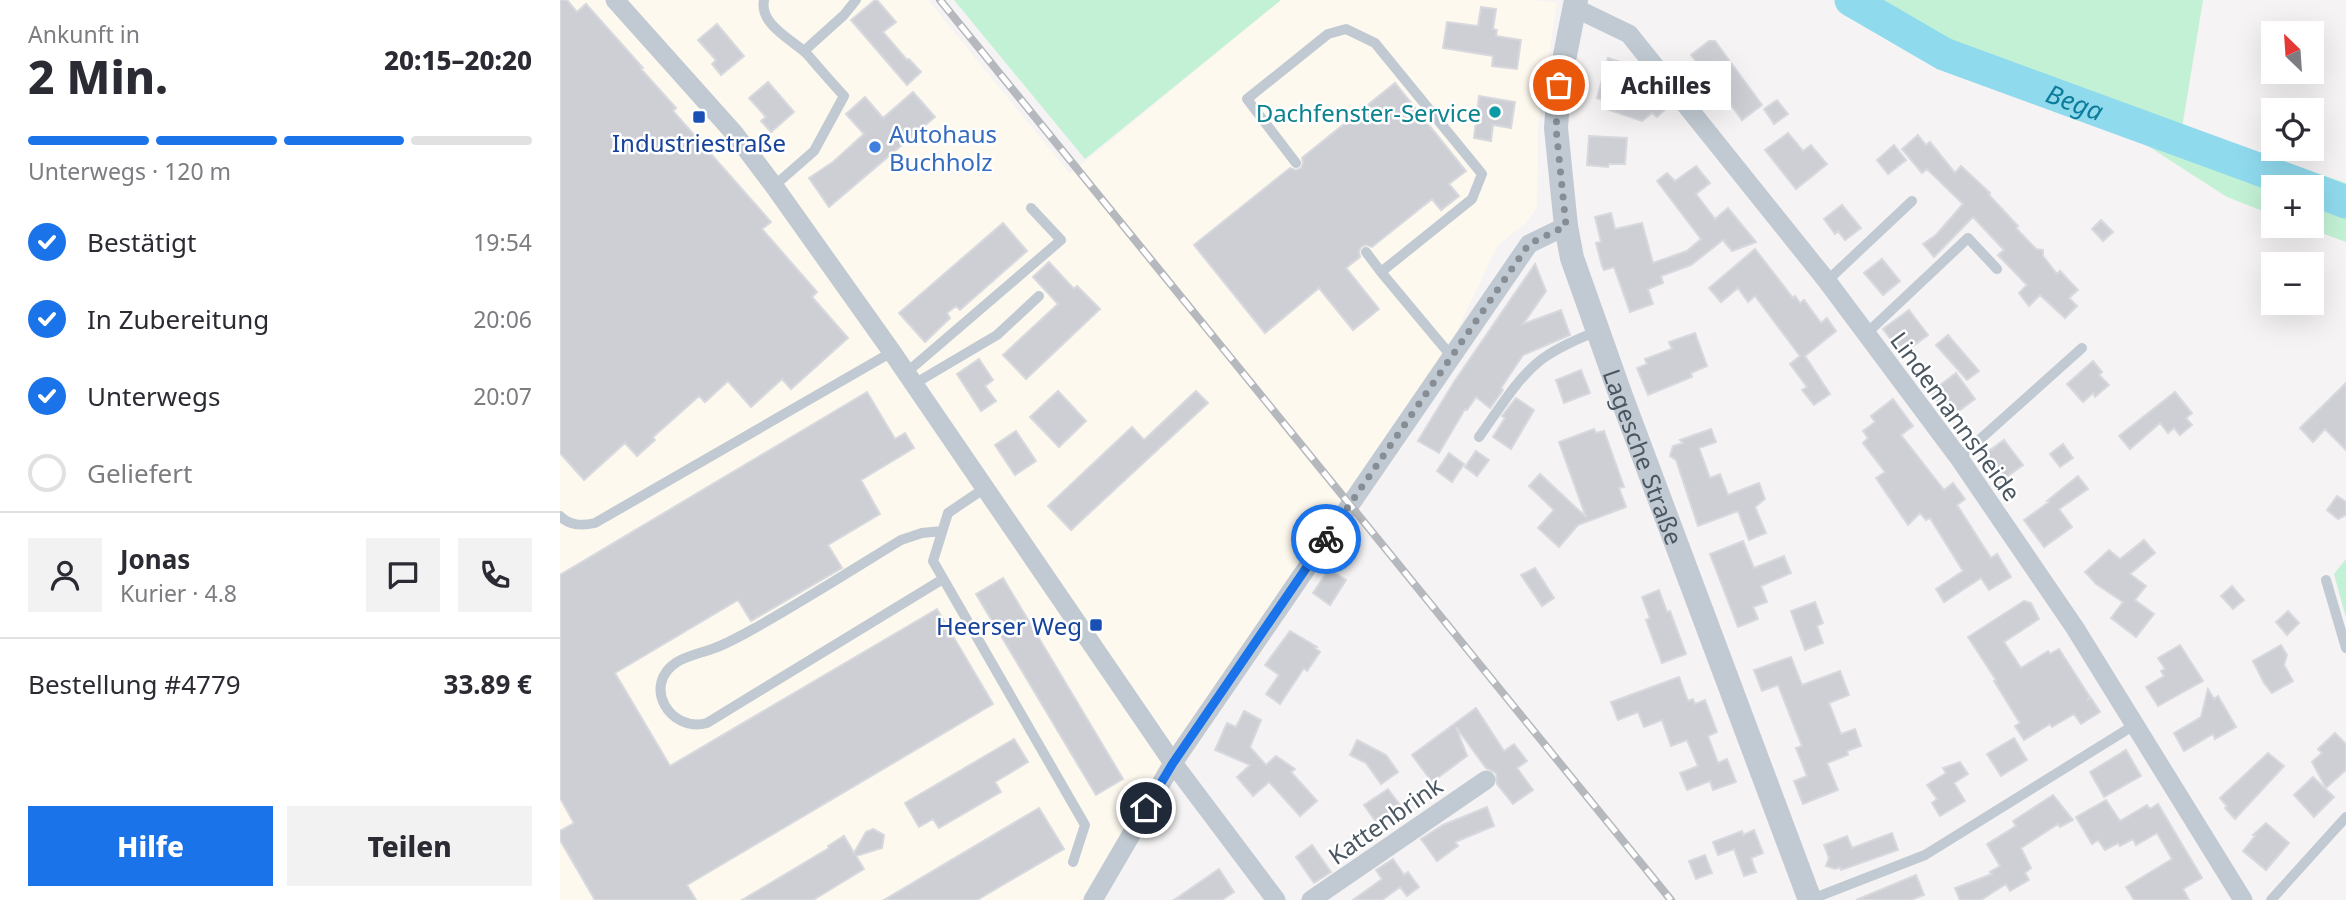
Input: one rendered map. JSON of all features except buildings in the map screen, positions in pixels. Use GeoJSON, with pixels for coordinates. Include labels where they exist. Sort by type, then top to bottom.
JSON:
{"type":"FeatureCollection","features":[{"type":"Feature","properties":{"kind":"street"},"geometry":{"type":"LineString","coordinates":[[615,0],[734,133],[774,186],[892,352],[1173,763],[1276,900]]}},
{"type":"Feature","properties":{"kind":"street","name":"Lagesche Straße"},"geometry":{"type":"LineString","coordinates":[[1575,4],[1559,85],[1556,128],[1566,226],[1576,269],[1810,900]]}},
{"type":"Feature","properties":{"kind":"street","name":"Lindemannsheide"},"geometry":{"type":"LineString","coordinates":[[1575,4],[1629,34],[1827,281],[1959,458],[2075,628],[2243,900]]}},
{"type":"Feature","properties":{"kind":"street"},"geometry":{"type":"LineString","coordinates":[[1093,900],[1173,763],[1529,244],[1566,226]]}},
{"type":"Feature","properties":{"kind":"street","name":"Kattenbrink"},"geometry":{"type":"LineString","coordinates":[[1311,900],[1486,780]]}},
{"type":"Feature","properties":{"kind":"lane"},"geometry":{"type":"LineString","coordinates":[[764,0],[763,5],[770,22],[790,43],[804,51],[844,96],[814,151],[774,186]]}},
{"type":"Feature","properties":{"kind":"lane"},"geometry":{"type":"LineString","coordinates":[[804,51],[844,15],[856,0]]}},
{"type":"Feature","properties":{"kind":"lane"},"geometry":{"type":"LineString","coordinates":[[1296,163],[1247,99],[1328,34],[1346,29],[1375,43],[1482,174],[1472,199],[1381,272]]}},
{"type":"Feature","properties":{"kind":"lane"},"geometry":{"type":"LineString","coordinates":[[1827,281],[1912,201]]}},
{"type":"Feature","properties":{"kind":"lane"},"geometry":{"type":"LineString","coordinates":[[910,379],[1061,240],[1031,208]]}},
{"type":"Feature","properties":{"kind":"lane"},"geometry":{"type":"LineString","coordinates":[[1866,334],[1968,238],[1997,269]]}},
{"type":"Feature","properties":{"kind":"lane"},"geometry":{"type":"LineString","coordinates":[[1366,252],[1452,357]]}},
{"type":"Feature","properties":{"kind":"lane"},"geometry":{"type":"LineString","coordinates":[[910,379],[997,335],[1039,296]]}},
{"type":"Feature","properties":{"kind":"lane"},"geometry":{"type":"LineString","coordinates":[[1479,437],[1527,372],[1566,344],[1597,331]]}},
{"type":"Feature","properties":{"kind":"lane"},"geometry":{"type":"LineString","coordinates":[[1959,458],[2082,348]]}},
{"type":"Feature","properties":{"kind":"lane"},"geometry":{"type":"LineString","coordinates":[[560,516],[565,521],[580,526],[595,523],[892,352]]}},
{"type":"Feature","properties":{"kind":"lane"},"geometry":{"type":"LineString","coordinates":[[985,488],[948,513],[933,561],[1085,825],[1073,862]]}},
{"type":"Feature","properties":{"kind":"lane"},"geometry":{"type":"LineString","coordinates":[[942,531],[922,533],[901,540],[745,633],[716,648],[676,663],[664,675],[659,691],[666,708],[680,722],[695,726],[707,723],[943,579]]}},
{"type":"Feature","properties":{"kind":"lane"},"geometry":{"type":"LineString","coordinates":[[2326,580],[2346,648]]}},
{"type":"Feature","properties":{"kind":"lane"},"geometry":{"type":"LineString","coordinates":[[1810,900],[1926,855],[2136,723]]}},
{"type":"Feature","properties":{"kind":"lane"},"geometry":{"type":"LineString","coordinates":[[2271,900],[2346,817]]}},
{"type":"Feature","properties":{"kind":"shaded area"},"geometry":{"type":"Polygon","coordinates":[[[560,0],[928,0],[1070,174],[1281,0],[1534,0],[1557,3],[1538,126],[1537,207],[1526,223],[1497,246],[1457,331],[1179,741],[1083,900],[560,900],[560,0]]]}},
{"type":"Feature","properties":{"kind":"green space"},"geometry":{"type":"Polygon","coordinates":[[[954,0],[1281,0],[1085,159],[954,0]]]}},
{"type":"Feature","properties":{"kind":"green space"},"geometry":{"type":"Polygon","coordinates":[[[1866,0],[2203,0],[2182,128],[2261,154],[2261,161],[2280,161],[2322,175],[2261,175],[2261,210],[2227,197],[2123,130],[2179,128],[1944,46],[1866,0]]]}},
{"type":"Feature","properties":{"kind":"green space"},"geometry":{"type":"Polygon","coordinates":[[[2324,176],[2346,183],[2346,242],[2324,234],[2324,176]]]}},
{"type":"Feature","properties":{"kind":"green space"},"geometry":{"type":"Polygon","coordinates":[[[2346,559],[2346,618],[2334,574],[2346,559]]]}},
{"type":"Feature","properties":{"kind":"waterway","name":"Bega"},"geometry":{"type":"LineString","coordinates":[[1851,0],[1944,54],[2274,175]]}},
{"type":"Feature","properties":{"kind":"waterway","name":"Bega"},"geometry":{"type":"LineString","coordinates":[[2324,194],[2346,202]]}},
{"type":"Feature","properties":{"kind":"railway"},"geometry":{"type":"LineString","coordinates":[[940,0],[1671,900]]}},
{"type":"Feature","properties":{"kind":"way so far"},"geometry":{"type":"LineString","coordinates":[[1326,539],[1529,244],[1566,226],[1556,128],[1559,85]]}},
{"type":"Feature","properties":{"kind":"place","name":"Achilles"},"geometry":{"type":"Point","coordinates":[1559,85]}},
{"type":"Feature","properties":{"kind":"place","name":"Dachfenster-Service"},"geometry":{"type":"Point","coordinates":[1495,112]}},
{"type":"Feature","properties":{"kind":"place","name":"Industriestraße"},"geometry":{"type":"Point","coordinates":[699,117]}},
{"type":"Feature","properties":{"kind":"place","name":"Autohaus Buchholz"},"geometry":{"type":"Point","coordinates":[875,147]}},
{"type":"Feature","properties":{"kind":"place","name":"Heerser Weg"},"geometry":{"type":"Point","coordinates":[1096,625]}},
{"type":"Feature","properties":{"kind":"route"},"geometry":{"type":"LineString","coordinates":[[1146,808],[1173,763],[1326,539]]}}]}
